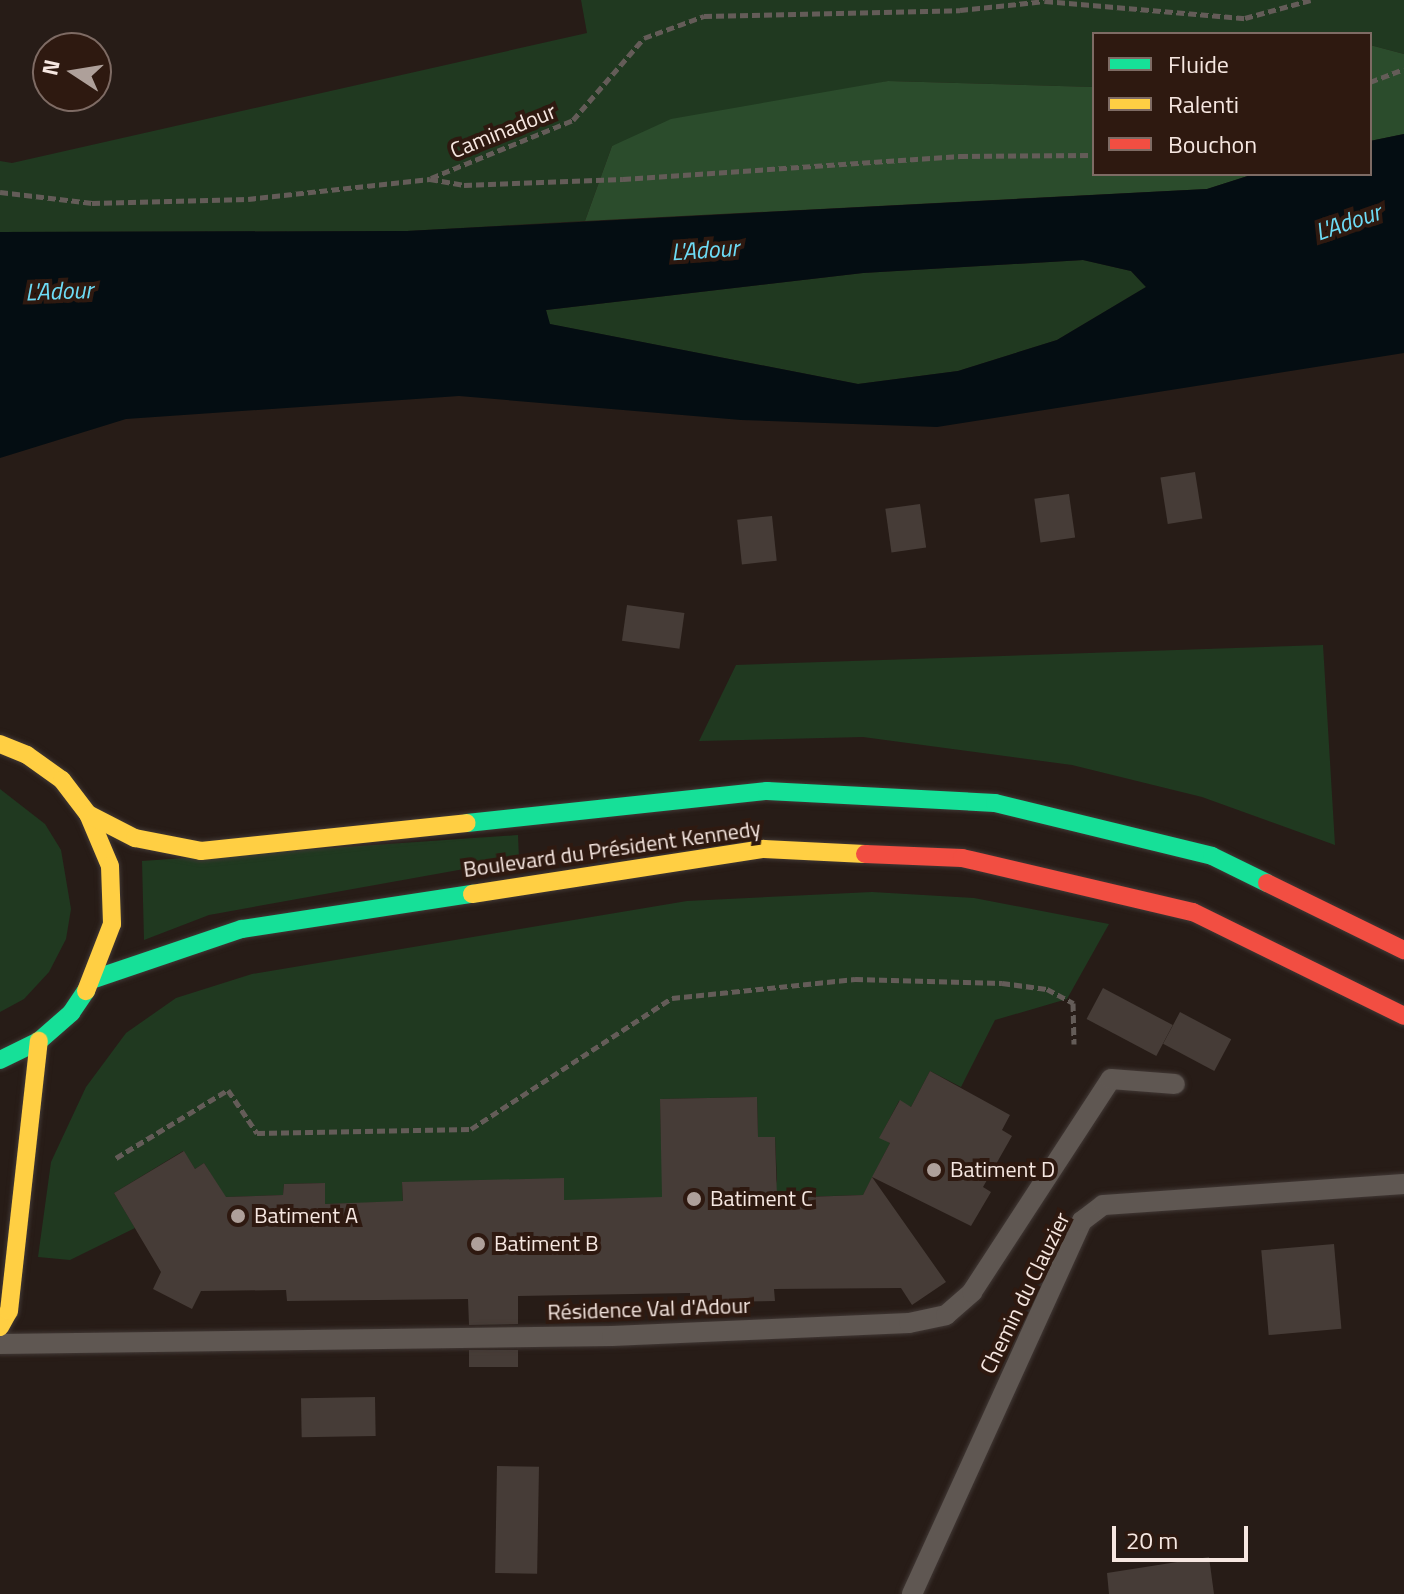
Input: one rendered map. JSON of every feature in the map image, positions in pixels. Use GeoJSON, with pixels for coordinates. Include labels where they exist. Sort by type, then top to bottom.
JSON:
{"type":"FeatureCollection","features":[{"type":"Feature","properties":{"kind":"main road"},"geometry":{"type":"LineString","coordinates":[[0,744],[27,755],[62,780],[88,814],[110,866],[112,924],[94,979],[71,1013],[39,1041],[0,1060]]}},
{"type":"Feature","properties":{"kind":"main road","name":"Boulevard du Président Kennedy"},"geometry":{"type":"LineString","coordinates":[[88,814],[135,838],[201,851],[767,791],[995,803],[1212,856],[1404,950]]}},
{"type":"Feature","properties":{"kind":"main road","name":"Boulevard du Président Kennedy"},"geometry":{"type":"LineString","coordinates":[[94,979],[242,929],[764,849],[962,858],[1193,912],[1404,1016]]}},
{"type":"Feature","properties":{"kind":"main road"},"geometry":{"type":"LineString","coordinates":[[0,1327],[9,1311],[39,1041]]}},
{"type":"Feature","properties":{"kind":"lane","name":"Résidence Val d'Adour"},"geometry":{"type":"LineString","coordinates":[[0,1344],[612,1336],[909,1323],[946,1315],[972,1292],[1111,1079],[1175,1084]]}},
{"type":"Feature","properties":{"kind":"lane","name":"Chemin du Clauzier"},"geometry":{"type":"LineString","coordinates":[[912,1594],[1082,1221],[1103,1205],[1404,1184]]}},
{"type":"Feature","properties":{"kind":"path","name":"Caminadour"},"geometry":{"type":"LineString","coordinates":[[0,192],[92,203],[248,199],[430,179],[573,120],[644,38],[704,16],[960,10],[1045,1],[1245,18],[1311,0]]}},
{"type":"Feature","properties":{"kind":"path"},"geometry":{"type":"LineString","coordinates":[[1372,81],[1404,69]]}},
{"type":"Feature","properties":{"kind":"path","name":"Caminadour"},"geometry":{"type":"LineString","coordinates":[[430,179],[464,185],[680,176],[960,156],[1092,155]]}},
{"type":"Feature","properties":{"kind":"path"},"geometry":{"type":"LineString","coordinates":[[116,1158],[228,1090],[257,1133],[471,1129],[672,998],[855,979],[1002,983],[1047,989],[1073,1003],[1074,1044]]}},
{"type":"Feature","properties":{"kind":"green space"},"geometry":{"type":"Polygon","coordinates":[[[581,0],[1404,0],[1404,54],[1372,46],[1372,32],[1092,32],[1092,87],[888,81],[612,146],[585,221],[407,231],[0,232],[0,161],[12,163],[587,33],[581,0]]]}},
{"type":"Feature","properties":{"kind":"green space"},"geometry":{"type":"Polygon","coordinates":[[[1372,46],[1404,54],[1404,134],[1372,141],[1372,46]]]}},
{"type":"Feature","properties":{"kind":"green space"},"geometry":{"type":"Polygon","coordinates":[[[888,81],[1092,87],[1092,176],[1248,176],[1207,189],[585,221],[612,146],[671,119],[888,81]]]}},
{"type":"Feature","properties":{"kind":"green space"},"geometry":{"type":"Polygon","coordinates":[[[1083,260],[1131,271],[1146,287],[1057,340],[958,371],[858,384],[549,324],[546,310],[863,273],[1083,260]]]}},
{"type":"Feature","properties":{"kind":"green space"},"geometry":{"type":"Polygon","coordinates":[[[1323,645],[1335,845],[1202,797],[1072,765],[863,737],[699,741],[736,665],[1323,645]]]}},
{"type":"Feature","properties":{"kind":"green space"},"geometry":{"type":"Polygon","coordinates":[[[0,789],[45,824],[61,850],[71,909],[66,939],[49,972],[24,999],[0,1012],[0,789]]]}},
{"type":"Feature","properties":{"kind":"green space"},"geometry":{"type":"Polygon","coordinates":[[[518,835],[519,859],[209,915],[144,940],[142,861],[518,835]]]}},
{"type":"Feature","properties":{"kind":"green space"},"geometry":{"type":"Polygon","coordinates":[[[872,892],[974,898],[1109,924],[1067,999],[995,1020],[961,1087],[930,1071],[911,1107],[899,1101],[880,1137],[890,1143],[863,1195],[800,1197],[799,1218],[765,1218],[777,1180],[775,1137],[758,1137],[757,1097],[660,1099],[661,1142],[672,1199],[564,1201],[563,1179],[402,1183],[403,1202],[325,1204],[325,1183],[284,1184],[283,1195],[225,1197],[204,1163],[195,1169],[183,1151],[114,1193],[135,1228],[70,1260],[38,1257],[51,1162],[86,1087],[126,1033],[176,998],[252,974],[687,901],[872,892]]]}},
{"type":"Feature","properties":{"kind":"water","name":"L'Adour"},"geometry":{"type":"Polygon","coordinates":[[[1404,134],[1404,353],[937,427],[741,420],[459,396],[126,419],[0,458],[0,232],[407,231],[1207,189],[1248,176],[1372,176],[1372,141],[1404,134]],[[1083,260],[863,273],[546,310],[550,324],[858,384],[958,371],[1057,340],[1146,287],[1131,271],[1083,260]]]}},
{"type":"Feature","properties":{"kind":"building"},"geometry":{"type":"Polygon","coordinates":[[[1195,472],[1202,518],[1168,524],[1160,477],[1195,472]]]}},
{"type":"Feature","properties":{"kind":"building"},"geometry":{"type":"Polygon","coordinates":[[[1069,494],[1075,538],[1040,542],[1034,499],[1069,494]]]}},
{"type":"Feature","properties":{"kind":"building"},"geometry":{"type":"Polygon","coordinates":[[[920,504],[926,548],[891,552],[885,509],[920,504]]]}},
{"type":"Feature","properties":{"kind":"building"},"geometry":{"type":"Polygon","coordinates":[[[772,516],[777,561],[742,564],[737,520],[772,516]]]}},
{"type":"Feature","properties":{"kind":"building"},"geometry":{"type":"Polygon","coordinates":[[[627,605],[684,613],[679,649],[622,641],[627,605]]]}},
{"type":"Feature","properties":{"kind":"building"},"geometry":{"type":"Polygon","coordinates":[[[1103,988],[1173,1025],[1156,1056],[1087,1019],[1103,988]]]}},
{"type":"Feature","properties":{"kind":"building"},"geometry":{"type":"Polygon","coordinates":[[[1180,1012],[1231,1039],[1214,1071],[1163,1044],[1180,1012]]]}},
{"type":"Feature","properties":{"kind":"building"},"geometry":{"type":"Polygon","coordinates":[[[930,1071],[1010,1115],[1002,1130],[1012,1136],[983,1187],[991,1192],[971,1226],[872,1177],[890,1143],[879,1138],[900,1100],[911,1107],[930,1071]]]}},
{"type":"Feature","properties":{"kind":"building"},"geometry":{"type":"Polygon","coordinates":[[[757,1097],[758,1137],[775,1137],[777,1198],[863,1195],[872,1177],[946,1282],[912,1305],[901,1288],[774,1289],[775,1301],[690,1302],[690,1293],[518,1296],[518,1324],[469,1325],[468,1299],[287,1301],[286,1290],[201,1291],[192,1309],[153,1289],[161,1272],[114,1193],[184,1151],[195,1169],[204,1163],[226,1197],[283,1195],[284,1184],[325,1183],[325,1204],[403,1201],[402,1182],[564,1178],[564,1200],[662,1197],[660,1099],[757,1097]]]}},
{"type":"Feature","properties":{"kind":"building"},"geometry":{"type":"Polygon","coordinates":[[[1334,1244],[1341,1329],[1269,1335],[1261,1250],[1334,1244]]]}},
{"type":"Feature","properties":{"kind":"building"},"geometry":{"type":"Polygon","coordinates":[[[469,1350],[518,1350],[518,1367],[469,1367],[469,1350]]]}},
{"type":"Feature","properties":{"kind":"building"},"geometry":{"type":"Polygon","coordinates":[[[375,1397],[376,1436],[302,1437],[301,1398],[375,1397]]]}},
{"type":"Feature","properties":{"kind":"building"},"geometry":{"type":"Polygon","coordinates":[[[497,1466],[539,1467],[537,1574],[495,1573],[497,1466]]]}},
{"type":"Feature","properties":{"kind":"building"},"geometry":{"type":"Polygon","coordinates":[[[1209,1557],[1214,1594],[1109,1594],[1107,1573],[1209,1557]]]}},
{"type":"Feature","properties":{"kind":"traffic: fast"},"geometry":{"type":"LineString","coordinates":[[467,823],[767,791],[995,803],[1212,856],[1267,883]]}},
{"type":"Feature","properties":{"kind":"traffic: fast"},"geometry":{"type":"LineString","coordinates":[[94,979],[242,929],[472,894]]}},
{"type":"Feature","properties":{"kind":"traffic: fast"},"geometry":{"type":"LineString","coordinates":[[0,1060],[39,1041],[71,1013],[86,991]]}},
{"type":"Feature","properties":{"kind":"traffic: slow"},"geometry":{"type":"LineString","coordinates":[[0,744],[27,755],[62,780],[88,814],[110,866],[112,924],[86,991]]}},
{"type":"Feature","properties":{"kind":"traffic: slow"},"geometry":{"type":"LineString","coordinates":[[88,814],[135,838],[201,851],[467,823]]}},
{"type":"Feature","properties":{"kind":"traffic: slow"},"geometry":{"type":"LineString","coordinates":[[472,894],[764,849],[865,854]]}},
{"type":"Feature","properties":{"kind":"traffic: slow"},"geometry":{"type":"LineString","coordinates":[[0,1327],[9,1311],[39,1041]]}},
{"type":"Feature","properties":{"kind":"traffic: jam"},"geometry":{"type":"LineString","coordinates":[[865,854],[962,858],[1193,912],[1404,1016]]}},
{"type":"Feature","properties":{"kind":"traffic: jam"},"geometry":{"type":"LineString","coordinates":[[1267,883],[1404,950]]}},
{"type":"Feature","properties":{"kind":"place","name":"Batiment D"},"geometry":{"type":"Point","coordinates":[934,1170]}},
{"type":"Feature","properties":{"kind":"place","name":"Batiment C"},"geometry":{"type":"Point","coordinates":[694,1199]}},
{"type":"Feature","properties":{"kind":"place","name":"Batiment A"},"geometry":{"type":"Point","coordinates":[238,1216]}},
{"type":"Feature","properties":{"kind":"place","name":"Batiment B"},"geometry":{"type":"Point","coordinates":[478,1244]}}]}
